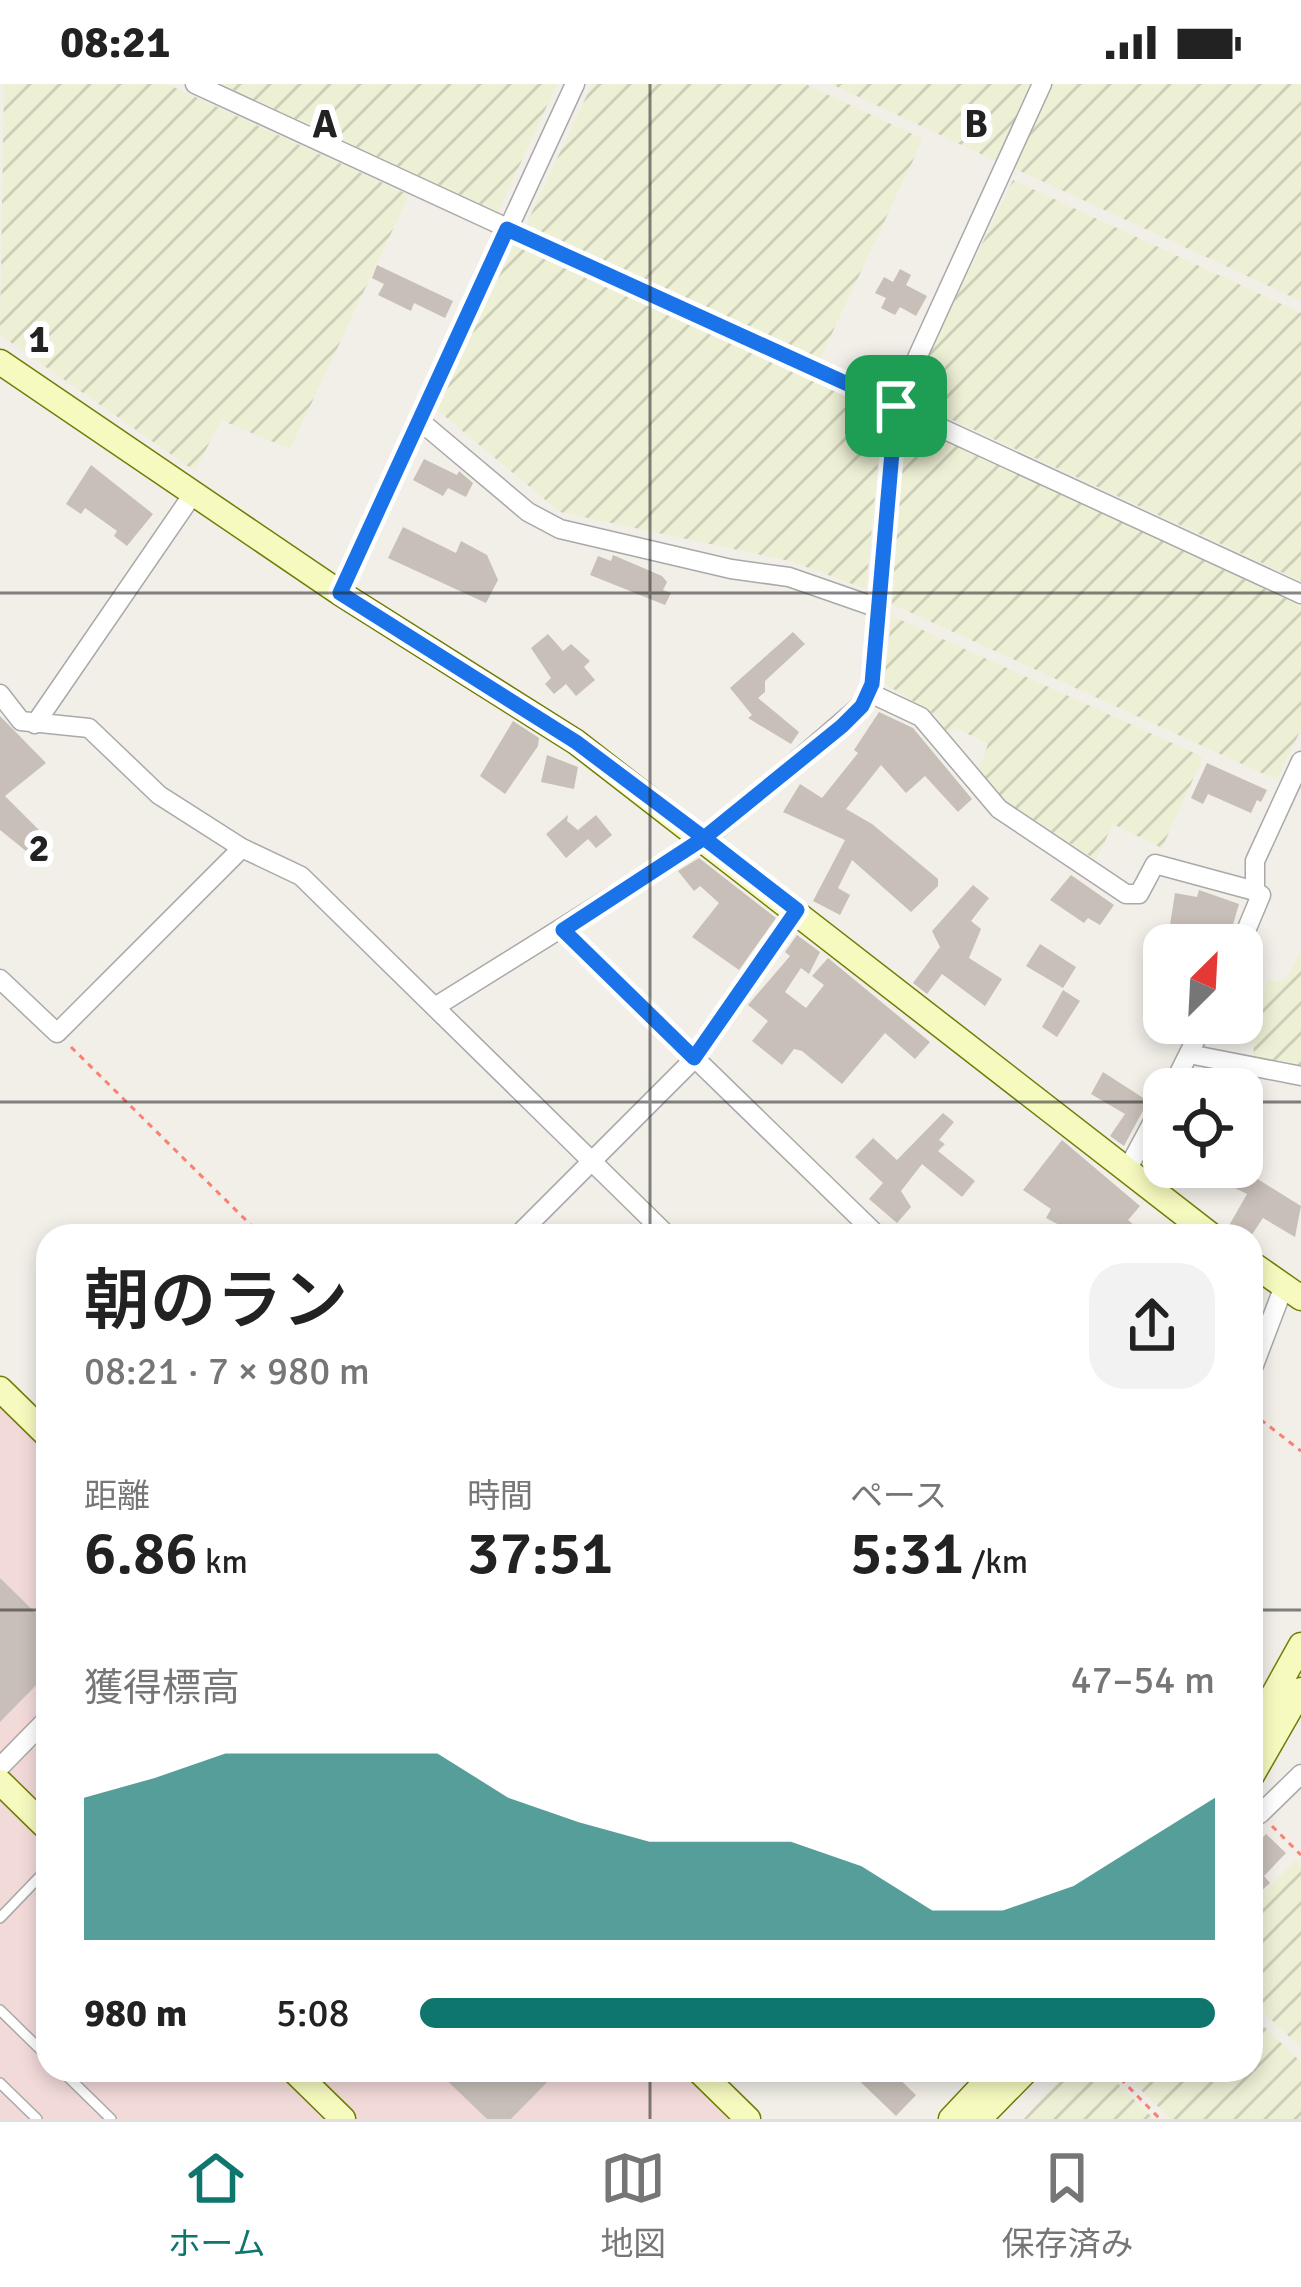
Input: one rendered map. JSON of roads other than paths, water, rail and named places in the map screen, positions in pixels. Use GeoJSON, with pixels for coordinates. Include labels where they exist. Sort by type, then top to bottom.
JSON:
{"type":"FeatureCollection","features":[{"type":"Feature","properties":{"kind":"street"},"geometry":{"type":"LineString","coordinates":[[195,84],[1301,594]]}},
{"type":"Feature","properties":{"kind":"street"},"geometry":{"type":"LineString","coordinates":[[340,593],[575,84]]}},
{"type":"Feature","properties":{"kind":"street"},"geometry":{"type":"LineString","coordinates":[[438,1005],[704,838],[842,726],[870,693],[896,406],[1042,84]]}},
{"type":"Feature","properties":{"kind":"street"},"geometry":{"type":"LineString","coordinates":[[0,362],[340,593],[576,742],[1127,1170],[1178,1224]]}},
{"type":"Feature","properties":{"kind":"street"},"geometry":{"type":"LineString","coordinates":[[420,421],[528,512],[560,530],[731,569],[789,577],[878,608]]}},
{"type":"Feature","properties":{"kind":"street"},"geometry":{"type":"LineString","coordinates":[[35,724],[193,494]]}},
{"type":"Feature","properties":{"kind":"street"},"geometry":{"type":"LineString","coordinates":[[870,693],[921,717],[1000,809],[1126,894],[1139,894],[1155,864],[1255,891],[1261,895],[1249,924]]}},
{"type":"Feature","properties":{"kind":"street"},"geometry":{"type":"LineString","coordinates":[[0,694],[21,721],[89,728],[148,787],[242,848],[302,875],[656,1224]]}},
{"type":"Feature","properties":{"kind":"street"},"geometry":{"type":"LineString","coordinates":[[1255,891],[1255,861],[1301,761]]}},
{"type":"Feature","properties":{"kind":"street"},"geometry":{"type":"LineString","coordinates":[[0,979],[57,1034],[242,848]]}},
{"type":"Feature","properties":{"kind":"street"},"geometry":{"type":"LineString","coordinates":[[529,1224],[694,1058],[797,910]]}},
{"type":"Feature","properties":{"kind":"street"},"geometry":{"type":"LineString","coordinates":[[563,930],[866,1224]]}},
{"type":"Feature","properties":{"kind":"street"},"geometry":{"type":"LineString","coordinates":[[1182,1068],[1194,1044]]}},
{"type":"Feature","properties":{"kind":"street"},"geometry":{"type":"LineString","coordinates":[[1189,1054],[1301,1076]]}},
{"type":"Feature","properties":{"kind":"street"},"geometry":{"type":"LineString","coordinates":[[1127,1170],[1143,1140]]}},
{"type":"Feature","properties":{"kind":"street"},"geometry":{"type":"LineString","coordinates":[[1263,1271],[1292,1292],[1263,1349]]}},
{"type":"Feature","properties":{"kind":"street"},"geometry":{"type":"LineString","coordinates":[[0,1389],[36,1424]]}},
{"type":"Feature","properties":{"kind":"street"},"geometry":{"type":"LineString","coordinates":[[1263,1713],[1301,1645]]}},
{"type":"Feature","properties":{"kind":"street"},"geometry":{"type":"LineString","coordinates":[[1263,1756],[1301,1690]]}},
{"type":"Feature","properties":{"kind":"street"},"geometry":{"type":"LineString","coordinates":[[0,1767],[36,1730]]}},
{"type":"Feature","properties":{"kind":"street"},"geometry":{"type":"LineString","coordinates":[[1263,1811],[1301,1774]]}},
{"type":"Feature","properties":{"kind":"street"},"geometry":{"type":"LineString","coordinates":[[0,1782],[36,1817]]}},
{"type":"Feature","properties":{"kind":"street"},"geometry":{"type":"LineString","coordinates":[[305,2082],[343,2119]]}},
{"type":"Feature","properties":{"kind":"street"},"geometry":{"type":"LineString","coordinates":[[710,2082],[748,2119]]}},
{"type":"Feature","properties":{"kind":"street"},"geometry":{"type":"LineString","coordinates":[[951,2119],[986,2082]]}},
{"type":"Feature","properties":{"kind":"street"},"geometry":{"type":"LineString","coordinates":[[979,2119],[1015,2082]]}},
{"type":"Feature","properties":{"kind":"lane"},"geometry":{"type":"LineString","coordinates":[[0,1918],[36,1880]]}},
{"type":"Feature","properties":{"kind":"lane"},"geometry":{"type":"LineString","coordinates":[[0,2010],[36,2045]]}},
{"type":"Feature","properties":{"kind":"lane"},"geometry":{"type":"LineString","coordinates":[[73,2082],[111,2119]]}},
{"type":"Feature","properties":{"kind":"lane"},"geometry":{"type":"LineString","coordinates":[[0,2084],[37,2119]]}}]}
